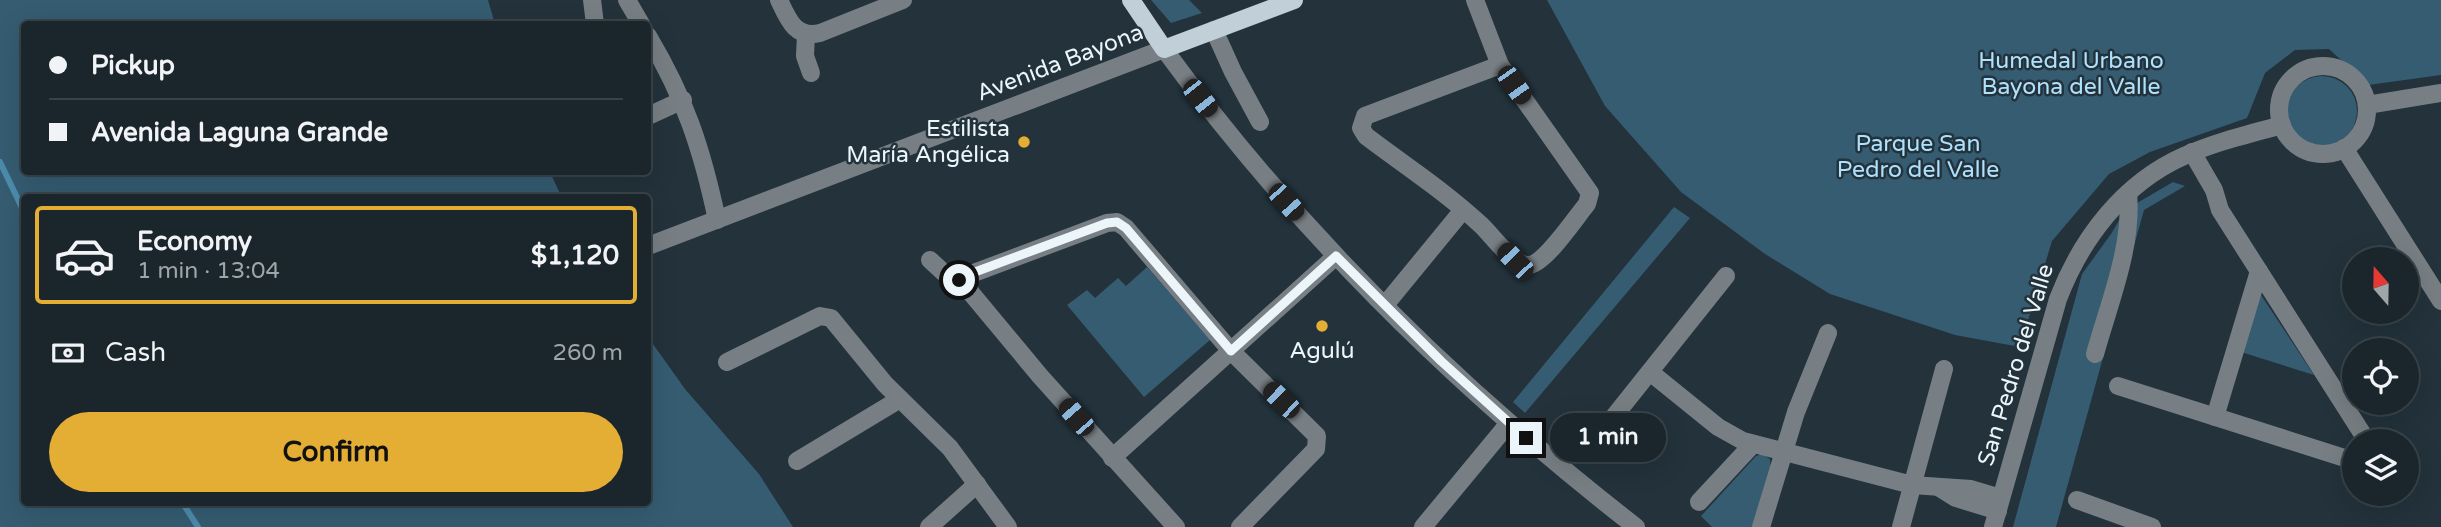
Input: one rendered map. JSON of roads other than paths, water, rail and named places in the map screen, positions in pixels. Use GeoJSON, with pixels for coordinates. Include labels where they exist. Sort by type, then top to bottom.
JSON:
{"type":"FeatureCollection","features":[{"type":"Feature","properties":{"kind":"main road"},"geometry":{"type":"LineString","coordinates":[[1131,0],[1164,49]]}},
{"type":"Feature","properties":{"kind":"main road","name":"Avenida Bayona"},"geometry":{"type":"LineString","coordinates":[[1164,49],[1294,0]]}},
{"type":"Feature","properties":{"kind":"street"},"geometry":{"type":"LineString","coordinates":[[592,0],[595,21]]}},
{"type":"Feature","properties":{"kind":"street"},"geometry":{"type":"LineString","coordinates":[[626,0],[639,21]]}},
{"type":"Feature","properties":{"kind":"street"},"geometry":{"type":"LineString","coordinates":[[779,0],[795,29],[806,34],[820,33],[902,0]]}},
{"type":"Feature","properties":{"kind":"street"},"geometry":{"type":"LineString","coordinates":[[1475,0],[1500,65],[1588,189],[1589,200],[1546,255],[1535,264],[1515,261],[1464,210],[1366,136],[1360,128],[1369,114],[1500,65]]}},
{"type":"Feature","properties":{"kind":"street"},"geometry":{"type":"LineString","coordinates":[[1214,30],[1260,122]]}},
{"type":"Feature","properties":{"kind":"street"},"geometry":{"type":"LineString","coordinates":[[806,34],[805,56],[811,72]]}},
{"type":"Feature","properties":{"kind":"street"},"geometry":{"type":"LineString","coordinates":[[651,41],[683,100],[698,141],[718,220]]}},
{"type":"Feature","properties":{"kind":"street"},"geometry":{"type":"LineString","coordinates":[[1164,49],[1239,147],[1336,256],[1441,361],[1509,423],[1636,527]]}},
{"type":"Feature","properties":{"kind":"street","name":"Avenida Bayona"},"geometry":{"type":"LineString","coordinates":[[651,245],[1164,49]]}},
{"type":"Feature","properties":{"kind":"street"},"geometry":{"type":"LineString","coordinates":[[2316,66],[2331,66],[2351,76],[2359,84],[2367,105],[2365,125],[2360,135],[2344,148],[2324,154],[2313,153],[2294,142],[2282,125],[2280,114],[2283,91],[2298,74],[2316,66]]}},
{"type":"Feature","properties":{"kind":"street"},"geometry":{"type":"LineString","coordinates":[[2367,105],[2441,93]]}},
{"type":"Feature","properties":{"kind":"street"},"geometry":{"type":"LineString","coordinates":[[651,115],[683,100]]}},
{"type":"Feature","properties":{"kind":"street","name":"San Pedro del Valle"},"geometry":{"type":"LineString","coordinates":[[1997,512],[2042,350],[2068,271],[2093,230],[2143,180],[2187,155],[2282,125]]}},
{"type":"Feature","properties":{"kind":"street"},"geometry":{"type":"LineString","coordinates":[[2344,148],[2441,301]]}},
{"type":"Feature","properties":{"kind":"street"},"geometry":{"type":"LineString","coordinates":[[2187,155],[2203,196],[2220,210],[2359,429]]}},
{"type":"Feature","properties":{"kind":"street"},"geometry":{"type":"LineString","coordinates":[[2095,354],[2129,231],[2128,193]]}},
{"type":"Feature","properties":{"kind":"street"},"geometry":{"type":"LineString","coordinates":[[1385,305],[1464,210]]}},
{"type":"Feature","properties":{"kind":"street"},"geometry":{"type":"LineString","coordinates":[[968,282],[975,272],[1107,223],[1117,222],[1126,228],[1231,351],[1314,432],[1318,440],[1316,449],[1240,527]]}},
{"type":"Feature","properties":{"kind":"street"},"geometry":{"type":"LineString","coordinates":[[1112,458],[1336,256]]}},
{"type":"Feature","properties":{"kind":"street"},"geometry":{"type":"LineString","coordinates":[[930,260],[943,272],[968,282]]}},
{"type":"Feature","properties":{"kind":"street"},"geometry":{"type":"LineString","coordinates":[[2215,417],[2259,271]]}},
{"type":"Feature","properties":{"kind":"street"},"geometry":{"type":"LineString","coordinates":[[1612,419],[1726,276]]}},
{"type":"Feature","properties":{"kind":"street"},"geometry":{"type":"LineString","coordinates":[[968,282],[971,293],[1112,458],[1176,527]]}},
{"type":"Feature","properties":{"kind":"street"},"geometry":{"type":"LineString","coordinates":[[727,362],[820,316],[834,320],[881,379],[950,448],[1008,527]]}},
{"type":"Feature","properties":{"kind":"street"},"geometry":{"type":"LineString","coordinates":[[1761,527],[1796,412],[1828,333]]}},
{"type":"Feature","properties":{"kind":"street"},"geometry":{"type":"LineString","coordinates":[[1901,527],[1944,369]]}},
{"type":"Feature","properties":{"kind":"street"},"geometry":{"type":"LineString","coordinates":[[1650,372],[1734,437],[1912,485],[1971,489],[1997,512]]}},
{"type":"Feature","properties":{"kind":"street"},"geometry":{"type":"LineString","coordinates":[[2118,386],[2342,457]]}},
{"type":"Feature","properties":{"kind":"street"},"geometry":{"type":"LineString","coordinates":[[797,461],[900,399]]}},
{"type":"Feature","properties":{"kind":"street"},"geometry":{"type":"LineString","coordinates":[[1423,527],[1509,423]]}},
{"type":"Feature","properties":{"kind":"street"},"geometry":{"type":"LineString","coordinates":[[1699,502],[1753,444]]}},
{"type":"Feature","properties":{"kind":"street"},"geometry":{"type":"LineString","coordinates":[[929,527],[977,484]]}},
{"type":"Feature","properties":{"kind":"street"},"geometry":{"type":"LineString","coordinates":[[2077,500],[2152,527]]}},
{"type":"Feature","properties":{"kind":"waterway"},"geometry":{"type":"LineString","coordinates":[[0,162],[21,206]]}},
{"type":"Feature","properties":{"kind":"waterway"},"geometry":{"type":"LineString","coordinates":[[185,506],[198,527]]}},
{"type":"Feature","properties":{"kind":"place","name":"Estilista María Angélica"},"geometry":{"type":"Point","coordinates":[1024,142]}},
{"type":"Feature","properties":{"kind":"place","name":"Agulú"},"geometry":{"type":"Point","coordinates":[1322,326]}},
{"type":"Feature","properties":{"kind":"park label","name":"Humedal Urbano Bayona del Valle"},"geometry":{"type":"Point","coordinates":[2071,74]}},
{"type":"Feature","properties":{"kind":"park label","name":"Parque San Pedro del Valle"},"geometry":{"type":"Point","coordinates":[1918,157]}}]}
